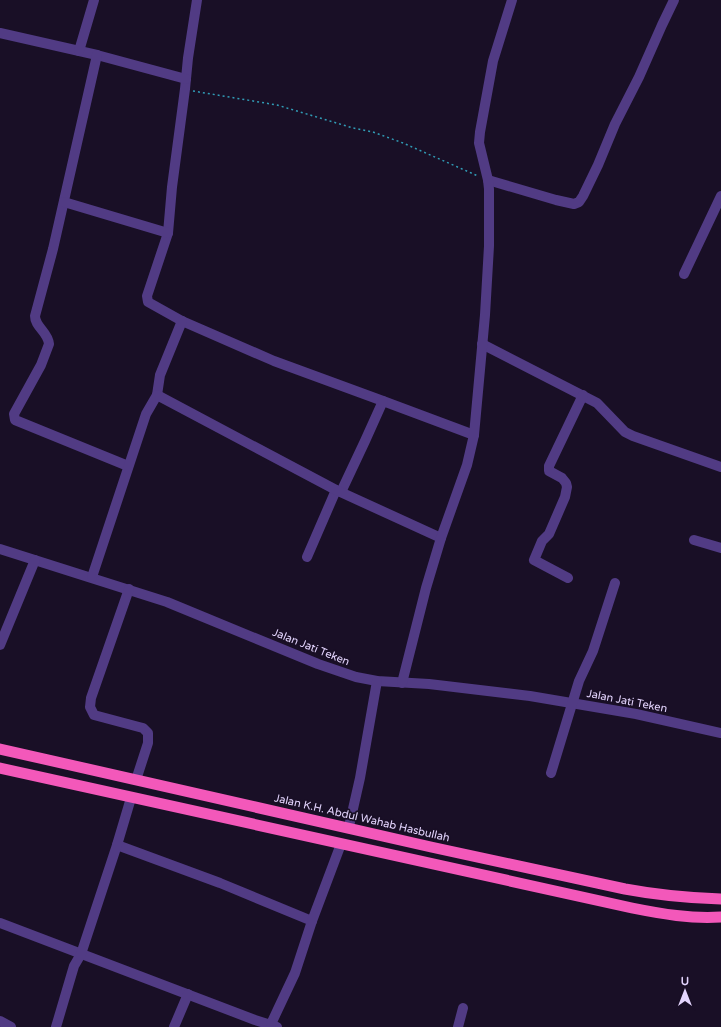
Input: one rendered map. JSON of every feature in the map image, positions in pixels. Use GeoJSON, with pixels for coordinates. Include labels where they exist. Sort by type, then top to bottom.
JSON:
{"type":"FeatureCollection","features":[{"type":"Feature","properties":{"kind":"highway","name":"Jalan K.H. Abdul Wahab Hasbullah"},"geometry":{"type":"LineString","coordinates":[[0,749],[454,852],[653,894],[689,898],[721,899]]}},
{"type":"Feature","properties":{"kind":"highway"},"geometry":{"type":"LineString","coordinates":[[0,768],[575,896],[676,916],[704,918],[721,917]]}},
{"type":"Feature","properties":{"kind":"highway"},"geometry":{"type":"LineString","coordinates":[[335,825],[369,838],[429,852],[435,857],[434,862],[430,864]]}},
{"type":"Feature","properties":{"kind":"highway"},"geometry":{"type":"LineString","coordinates":[[454,852],[447,860],[452,865],[551,886],[575,896]]}},
{"type":"Feature","properties":{"kind":"street"},"geometry":{"type":"LineString","coordinates":[[79,51],[94,0]]}},
{"type":"Feature","properties":{"kind":"street"},"geometry":{"type":"LineString","coordinates":[[197,0],[172,187],[168,233],[147,296],[147,301],[182,321],[274,362],[474,435]]}},
{"type":"Feature","properties":{"kind":"street"},"geometry":{"type":"LineString","coordinates":[[402,683],[417,621],[441,538],[467,465],[474,435],[485,315],[489,246],[488,180],[479,143],[493,61],[512,0]]}},
{"type":"Feature","properties":{"kind":"street"},"geometry":{"type":"LineString","coordinates":[[488,180],[556,200],[574,204],[579,202],[584,196],[615,124],[639,77],[674,0]]}},
{"type":"Feature","properties":{"kind":"street"},"geometry":{"type":"LineString","coordinates":[[0,34],[97,55],[186,79]]}},
{"type":"Feature","properties":{"kind":"street"},"geometry":{"type":"LineString","coordinates":[[97,55],[53,249],[35,316],[36,323],[50,341],[41,365],[14,414],[14,418],[15,420],[128,466]]}},
{"type":"Feature","properties":{"kind":"street"},"geometry":{"type":"LineString","coordinates":[[684,274],[721,196]]}},
{"type":"Feature","properties":{"kind":"street"},"geometry":{"type":"LineString","coordinates":[[64,202],[168,233]]}},
{"type":"Feature","properties":{"kind":"street"},"geometry":{"type":"LineString","coordinates":[[92,578],[146,414],[157,395],[160,375],[182,321]]}},
{"type":"Feature","properties":{"kind":"street"},"geometry":{"type":"LineString","coordinates":[[482,344],[597,403],[625,432],[721,467]]}},
{"type":"Feature","properties":{"kind":"street"},"geometry":{"type":"LineString","coordinates":[[157,395],[338,491],[441,538]]}},
{"type":"Feature","properties":{"kind":"street"},"geometry":{"type":"LineString","coordinates":[[568,578],[534,560],[542,541],[549,534],[565,497],[567,487],[566,483],[562,478],[549,471],[583,395]]}},
{"type":"Feature","properties":{"kind":"street"},"geometry":{"type":"LineString","coordinates":[[307,557],[338,491],[365,441],[383,401]]}},
{"type":"Feature","properties":{"kind":"street"},"geometry":{"type":"LineString","coordinates":[[694,540],[721,548]]}},
{"type":"Feature","properties":{"kind":"street","name":"Jalan Jati Teken"},"geometry":{"type":"LineString","coordinates":[[0,549],[129,589],[180,607],[332,670],[356,677],[377,681],[446,686],[572,702],[636,714],[721,733]]}},
{"type":"Feature","properties":{"kind":"street"},"geometry":{"type":"LineString","coordinates":[[0,645],[35,560]]}},
{"type":"Feature","properties":{"kind":"street"},"geometry":{"type":"LineString","coordinates":[[551,773],[579,681],[593,651],[615,583]]}},
{"type":"Feature","properties":{"kind":"street"},"geometry":{"type":"LineString","coordinates":[[129,589],[90,707],[94,715],[143,728],[148,733],[148,743],[136,780]]}},
{"type":"Feature","properties":{"kind":"street"},"geometry":{"type":"LineString","coordinates":[[348,828],[360,778],[377,681]]}},
{"type":"Feature","properties":{"kind":"street"},"geometry":{"type":"LineString","coordinates":[[56,1027],[74,966],[81,954],[131,798]]}},
{"type":"Feature","properties":{"kind":"street"},"geometry":{"type":"LineString","coordinates":[[0,923],[188,994],[253,1023],[274,1026],[295,973],[312,921],[341,844]]}},
{"type":"Feature","properties":{"kind":"street"},"geometry":{"type":"LineString","coordinates":[[117,845],[220,883],[312,921]]}},
{"type":"Feature","properties":{"kind":"street"},"geometry":{"type":"LineString","coordinates":[[174,1027],[188,994]]}},
{"type":"Feature","properties":{"kind":"street"},"geometry":{"type":"LineString","coordinates":[[458,1027],[463,1008]]}},
{"type":"Feature","properties":{"kind":"street"},"geometry":{"type":"LineString","coordinates":[[0,1021],[11,1027]]}},
{"type":"Feature","properties":{"kind":"path"},"geometry":{"type":"LineString","coordinates":[[186,89],[277,105],[353,128],[373,132],[403,143],[488,180]]}}]}
